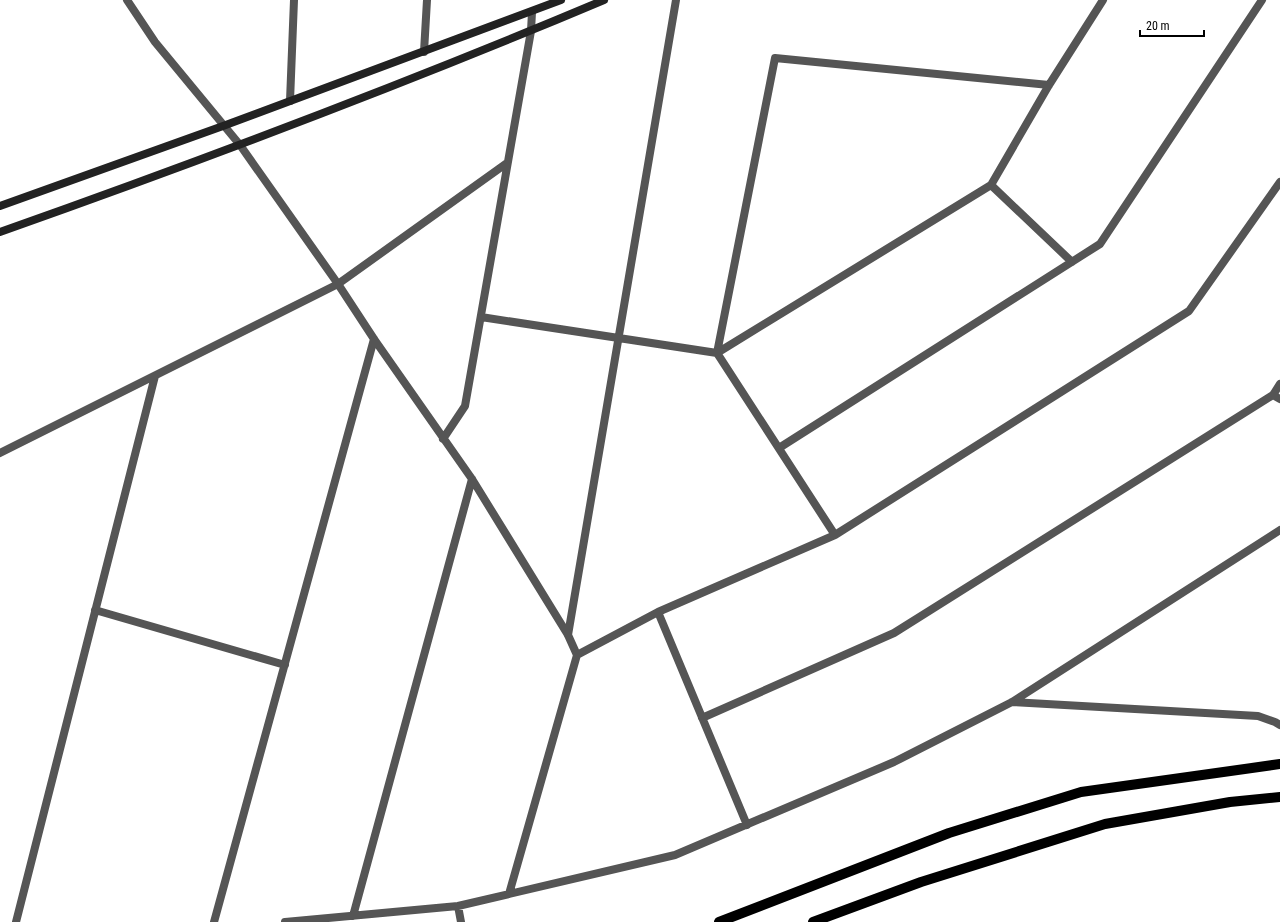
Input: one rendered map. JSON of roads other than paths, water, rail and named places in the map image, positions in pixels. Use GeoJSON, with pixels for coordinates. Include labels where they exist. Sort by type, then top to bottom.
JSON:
{"type":"FeatureCollection","features":[{"type":"Feature","properties":{"kind":"main road"},"geometry":{"type":"LineString","coordinates":[[719,922],[949,833],[1081,792],[1280,764]]}},
{"type":"Feature","properties":{"kind":"main road"},"geometry":{"type":"LineString","coordinates":[[813,922],[921,882],[1105,824],[1230,802],[1280,797]]}},
{"type":"Feature","properties":{"kind":"street"},"geometry":{"type":"LineString","coordinates":[[127,0],[155,42],[240,145],[338,284],[374,340],[472,479],[568,635],[577,654],[509,894]]}},
{"type":"Feature","properties":{"kind":"street"},"geometry":{"type":"LineString","coordinates":[[290,101],[294,0]]}},
{"type":"Feature","properties":{"kind":"street"},"geometry":{"type":"LineString","coordinates":[[424,52],[427,0]]}},
{"type":"Feature","properties":{"kind":"street"},"geometry":{"type":"LineString","coordinates":[[0,206],[223,126],[561,0]]}},
{"type":"Feature","properties":{"kind":"street"},"geometry":{"type":"LineString","coordinates":[[0,232],[173,171],[531,31],[604,0]]}},
{"type":"Feature","properties":{"kind":"street"},"geometry":{"type":"LineString","coordinates":[[568,635],[676,0]]}},
{"type":"Feature","properties":{"kind":"street"},"geometry":{"type":"LineString","coordinates":[[481,317],[717,354],[991,185],[1048,85],[1103,0]]}},
{"type":"Feature","properties":{"kind":"street"},"geometry":{"type":"LineString","coordinates":[[779,448],[1100,244],[1262,0]]}},
{"type":"Feature","properties":{"kind":"street"},"geometry":{"type":"LineString","coordinates":[[443,439],[465,406],[531,31],[532,12]]}},
{"type":"Feature","properties":{"kind":"street"},"geometry":{"type":"LineString","coordinates":[[835,535],[717,354],[775,58],[1048,85]]}},
{"type":"Feature","properties":{"kind":"street"},"geometry":{"type":"LineString","coordinates":[[0,453],[338,284],[508,163]]}},
{"type":"Feature","properties":{"kind":"street"},"geometry":{"type":"LineString","coordinates":[[577,654],[658,612],[835,535],[1189,311],[1280,182]]}},
{"type":"Feature","properties":{"kind":"street"},"geometry":{"type":"LineString","coordinates":[[991,185],[1072,262]]}},
{"type":"Feature","properties":{"kind":"street"},"geometry":{"type":"LineString","coordinates":[[214,922],[374,340]]}},
{"type":"Feature","properties":{"kind":"street"},"geometry":{"type":"LineString","coordinates":[[16,922],[155,376]]}},
{"type":"Feature","properties":{"kind":"street"},"geometry":{"type":"LineString","coordinates":[[702,718],[894,633],[1276,397],[1280,384]]}},
{"type":"Feature","properties":{"kind":"street"},"geometry":{"type":"LineString","coordinates":[[353,916],[472,479]]}},
{"type":"Feature","properties":{"kind":"street"},"geometry":{"type":"LineString","coordinates":[[285,922],[458,906],[675,855],[894,762],[1012,702],[1280,530]]}},
{"type":"Feature","properties":{"kind":"street"},"geometry":{"type":"LineString","coordinates":[[95,610],[285,665]]}},
{"type":"Feature","properties":{"kind":"street"},"geometry":{"type":"LineString","coordinates":[[658,612],[747,824]]}},
{"type":"Feature","properties":{"kind":"street"},"geometry":{"type":"LineString","coordinates":[[1012,702],[1258,716],[1280,725]]}},
{"type":"Feature","properties":{"kind":"street"},"geometry":{"type":"LineString","coordinates":[[458,906],[462,922]]}}]}
